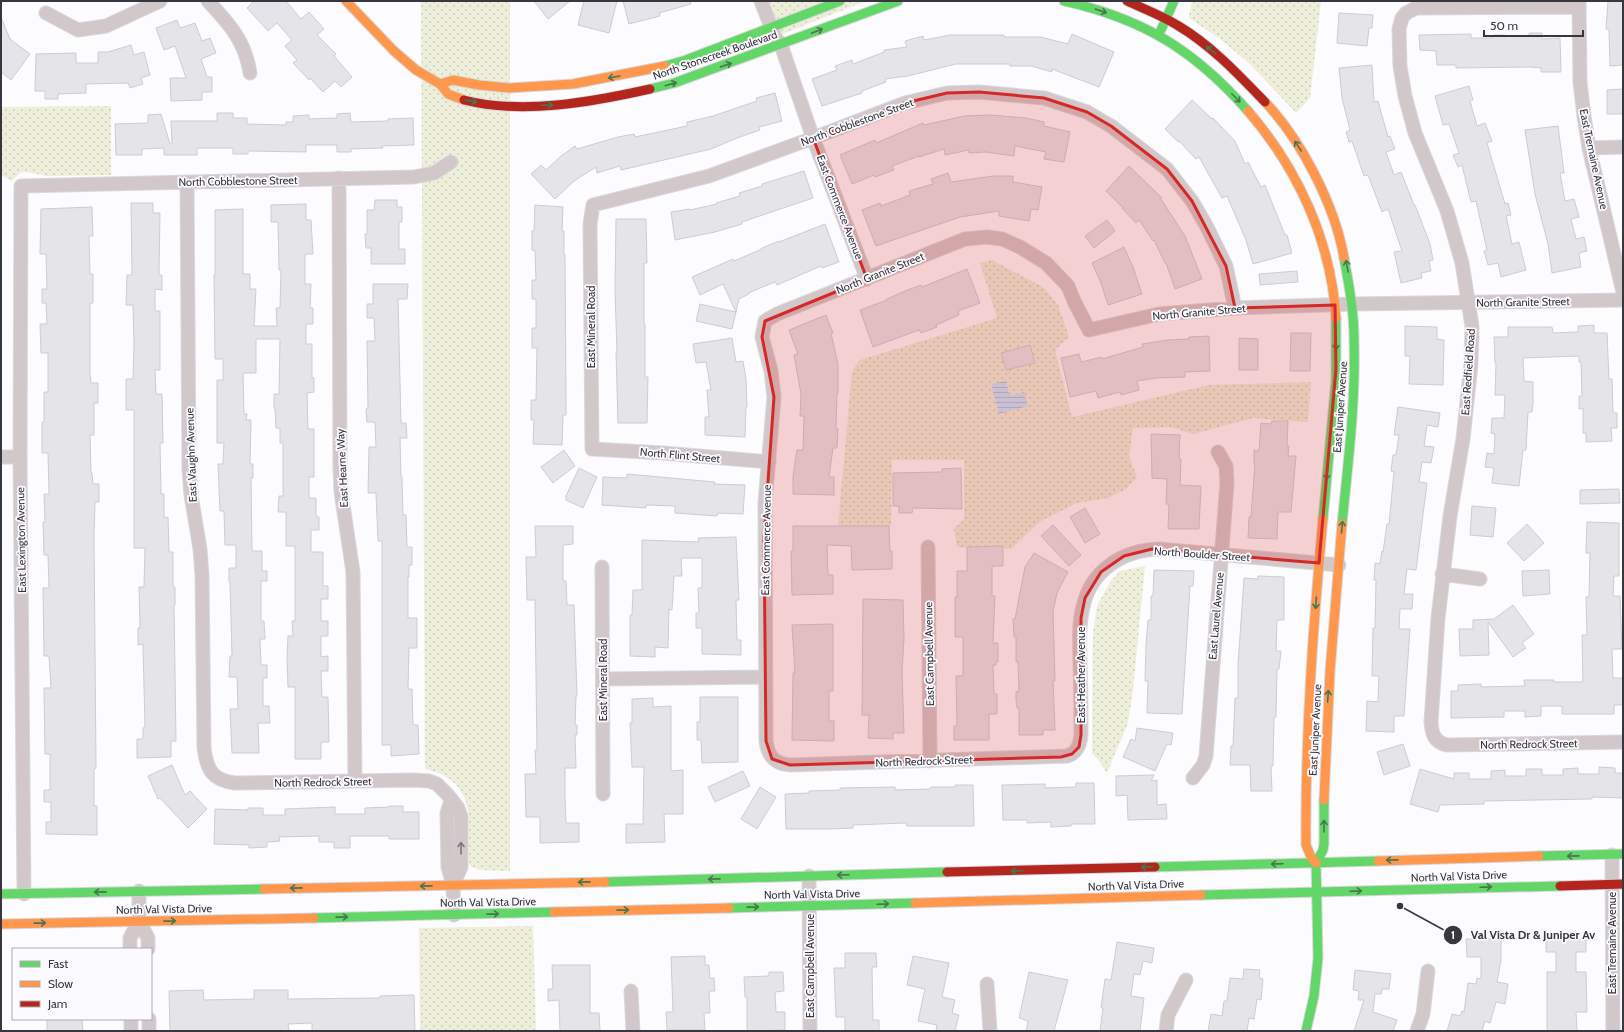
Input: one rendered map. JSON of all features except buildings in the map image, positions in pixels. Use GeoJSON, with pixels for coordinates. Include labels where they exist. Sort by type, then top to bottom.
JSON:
{"type":"FeatureCollection","features":[{"type":"Feature","properties":{"kind":"main road"},"geometry":{"type":"LineString","coordinates":[[346,1],[394,52],[416,70],[440,84]]}},
{"type":"Feature","properties":{"kind":"main road","name":"North Stonecreek Boulevard"},"geometry":{"type":"LineString","coordinates":[[840,1],[686,60],[660,68],[573,84],[509,88],[452,80],[440,84],[448,94],[456,98],[508,106],[553,105],[615,97],[674,83],[898,1]]}},
{"type":"Feature","properties":{"kind":"main road"},"geometry":{"type":"LineString","coordinates":[[1064,1],[1091,8],[1150,31]]}},
{"type":"Feature","properties":{"kind":"main road"},"geometry":{"type":"LineString","coordinates":[[1127,1],[1162,17]]}},
{"type":"Feature","properties":{"kind":"main road"},"geometry":{"type":"LineString","coordinates":[[1150,31],[1174,1]]}},
{"type":"Feature","properties":{"kind":"main road"},"geometry":{"type":"LineString","coordinates":[[1150,31],[1150,11],[1154,2]]}},
{"type":"Feature","properties":{"kind":"main road","name":"East Juniper Avenue"},"geometry":{"type":"LineString","coordinates":[[1162,17],[1214,53],[1253,88],[1306,157],[1321,186],[1341,239],[1353,304],[1355,331],[1355,377],[1325,742],[1324,844],[1323,850],[1316,863],[1318,958],[1314,996],[1306,1031]]}},
{"type":"Feature","properties":{"kind":"main road","name":"East Juniper Avenue"},"geometry":{"type":"LineString","coordinates":[[1150,31],[1189,56],[1217,80],[1257,121],[1278,147],[1308,200],[1323,249],[1335,305],[1336,369],[1319,563],[1308,716],[1305,791],[1306,845],[1311,857],[1316,863]]}},
{"type":"Feature","properties":{"kind":"main road","name":"North Val Vista Drive"},"geometry":{"type":"LineString","coordinates":[[1,894],[452,885],[1618,855]]}},
{"type":"Feature","properties":{"kind":"main road","name":"North Val Vista Drive"},"geometry":{"type":"LineString","coordinates":[[1,924],[809,906],[1618,884]]}},
{"type":"Feature","properties":{"kind":"street"},"geometry":{"type":"LineString","coordinates":[[46,13],[78,30],[106,26],[160,1]]}},
{"type":"Feature","properties":{"kind":"street"},"geometry":{"type":"LineString","coordinates":[[208,1],[239,38],[248,61],[250,72]]}},
{"type":"Feature","properties":{"kind":"street","name":"East Commerce Avenue"},"geometry":{"type":"LineString","coordinates":[[761,1],[780,45],[813,138],[867,279]]}},
{"type":"Feature","properties":{"kind":"street","name":"East Redfield Road"},"geometry":{"type":"LineString","coordinates":[[1436,741],[1431,729],[1435,648],[1442,574],[1463,439],[1471,364],[1472,326],[1462,263],[1447,211],[1415,132],[1405,96],[1400,66],[1399,29],[1402,18],[1406,13],[1416,8],[1579,4]]}},
{"type":"Feature","properties":{"kind":"street","name":"East Tremaine Avenue"},"geometry":{"type":"LineString","coordinates":[[1579,4],[1580,82],[1584,116],[1589,148],[1623,292]]}},
{"type":"Feature","properties":{"kind":"street","name":"North Cobblestone Street"},"geometry":{"type":"LineString","coordinates":[[593,205],[709,176],[905,103],[947,93],[998,93],[1044,98],[1087,112],[1111,126],[1167,168],[1192,201],[1206,225],[1226,266],[1235,308]]}},
{"type":"Feature","properties":{"kind":"street"},"geometry":{"type":"LineString","coordinates":[[1589,148],[1623,147]]}},
{"type":"Feature","properties":{"kind":"street","name":"North Cobblestone Street"},"geometry":{"type":"LineString","coordinates":[[21,186],[420,177],[434,173],[451,162]]}},
{"type":"Feature","properties":{"kind":"street","name":"East Hearne Way"},"geometry":{"type":"LineString","coordinates":[[338,178],[340,469],[341,492],[353,572],[355,781]]}},
{"type":"Feature","properties":{"kind":"street","name":"East Vaughn Avenue"},"geometry":{"type":"LineString","coordinates":[[187,182],[189,470],[191,495],[200,549],[202,575],[204,748],[208,767],[212,774]]}},
{"type":"Feature","properties":{"kind":"street","name":"East Lexington Avenue"},"geometry":{"type":"LineString","coordinates":[[21,186],[20,456],[24,894]]}},
{"type":"Feature","properties":{"kind":"street","name":"East Mineral Road"},"geometry":{"type":"LineString","coordinates":[[592,449],[590,224],[593,205]]}},
{"type":"Feature","properties":{"kind":"street","name":"North Granite Street"},"geometry":{"type":"LineString","coordinates":[[765,321],[777,314],[965,239],[987,237],[1002,239],[1020,247],[1053,269],[1068,286],[1089,330],[1159,314],[1235,308],[1353,304],[1623,300]]}},
{"type":"Feature","properties":{"kind":"street","name":"East Commerce Avenue"},"geometry":{"type":"LineString","coordinates":[[765,321],[762,337],[772,371],[774,396],[765,503],[764,538],[766,741],[769,754],[772,759]]}},
{"type":"Feature","properties":{"kind":"street","name":"North Flint Street"},"geometry":{"type":"LineString","coordinates":[[592,449],[663,453],[769,462]]}},
{"type":"Feature","properties":{"kind":"street","name":"East Laurel Avenue"},"geometry":{"type":"LineString","coordinates":[[1193,778],[1203,765],[1206,756],[1227,475],[1226,466],[1218,452]]}},
{"type":"Feature","properties":{"kind":"street"},"geometry":{"type":"LineString","coordinates":[[1,457],[20,456]]}},
{"type":"Feature","properties":{"kind":"street","name":"East Campbell Avenue"},"geometry":{"type":"LineString","coordinates":[[928,547],[930,761]]}},
{"type":"Feature","properties":{"kind":"street","name":"North Boulder Street"},"geometry":{"type":"LineString","coordinates":[[1085,598],[1101,572],[1116,560],[1124,556],[1143,551],[1159,549],[1339,565]]}},
{"type":"Feature","properties":{"kind":"street","name":"East Mineral Road"},"geometry":{"type":"LineString","coordinates":[[602,567],[603,794]]}},
{"type":"Feature","properties":{"kind":"street"},"geometry":{"type":"LineString","coordinates":[[1442,574],[1480,579]]}},
{"type":"Feature","properties":{"kind":"street","name":"East Heather Avenue"},"geometry":{"type":"LineString","coordinates":[[1076,751],[1079,746],[1081,735],[1080,629],[1082,607],[1085,598]]}},
{"type":"Feature","properties":{"kind":"street"},"geometry":{"type":"LineString","coordinates":[[603,679],[766,677]]}},
{"type":"Feature","properties":{"kind":"street","name":"North Redrock Street"},"geometry":{"type":"LineString","coordinates":[[1436,741],[1441,744],[1454,746],[1623,742]]}},
{"type":"Feature","properties":{"kind":"street","name":"North Redrock Street"},"geometry":{"type":"LineString","coordinates":[[772,759],[777,763],[790,765],[1061,757],[1072,754],[1076,751]]}},
{"type":"Feature","properties":{"kind":"street","name":"North Redrock Street"},"geometry":{"type":"LineString","coordinates":[[212,774],[219,779],[235,783],[421,780],[437,784],[447,794],[451,801],[447,813],[448,867],[452,885]]}},
{"type":"Feature","properties":{"kind":"street","name":"East Tremaine Avenue"},"geometry":{"type":"LineString","coordinates":[[1613,1031],[1618,855]]}},
{"type":"Feature","properties":{"kind":"street","name":"East Campbell Avenue"},"geometry":{"type":"LineString","coordinates":[[809,876],[810,1031]]}},
{"type":"Feature","properties":{"kind":"street"},"geometry":{"type":"LineString","coordinates":[[452,885],[454,914]]}},
{"type":"Feature","properties":{"kind":"street"},"geometry":{"type":"LineString","coordinates":[[139,891],[139,921],[148,938],[148,948]]}},
{"type":"Feature","properties":{"kind":"street"},"geometry":{"type":"LineString","coordinates":[[130,948],[130,938],[139,921]]}},
{"type":"Feature","properties":{"kind":"street"},"geometry":{"type":"LineString","coordinates":[[1417,1031],[1423,1014],[1428,971]]}},
{"type":"Feature","properties":{"kind":"street"},"geometry":{"type":"LineString","coordinates":[[1166,1031],[1168,1016],[1186,980]]}},
{"type":"Feature","properties":{"kind":"street"},"geometry":{"type":"LineString","coordinates":[[987,984],[990,1031]]}},
{"type":"Feature","properties":{"kind":"street"},"geometry":{"type":"LineString","coordinates":[[631,991],[632,1031]]}},
{"type":"Feature","properties":{"kind":"street"},"geometry":{"type":"LineString","coordinates":[[131,1020],[131,1031]]}},
{"type":"Feature","properties":{"kind":"street"},"geometry":{"type":"LineString","coordinates":[[149,1020],[149,1031]]}},
{"type":"Feature","properties":{"kind":"highlighted area"},"geometry":{"type":"Polygon","coordinates":[[[979,92],[1044,98],[1087,112],[1111,126],[1167,169],[1192,201],[1226,266],[1235,308],[1335,305],[1336,369],[1319,563],[1152,549],[1124,556],[1101,572],[1085,598],[1081,618],[1081,735],[1079,747],[1072,754],[1061,757],[790,765],[772,759],[766,741],[764,538],[774,397],[762,337],[765,321],[867,279],[813,138],[905,103],[947,93],[979,92]]]}},
{"type":"Feature","properties":{"kind":"green space"},"geometry":{"type":"Polygon","coordinates":[[[421,1],[510,1],[510,871],[480,870],[470,866],[468,815],[467,806],[462,792],[446,777],[425,769],[421,1]]]}},
{"type":"Feature","properties":{"kind":"green space"},"geometry":{"type":"Polygon","coordinates":[[[761,1],[866,1],[775,37],[761,1]]]}},
{"type":"Feature","properties":{"kind":"green space"},"geometry":{"type":"Polygon","coordinates":[[[1193,1],[1321,1],[1310,98],[1296,113],[1250,64],[1220,39],[1189,18],[1193,1]]]}},
{"type":"Feature","properties":{"kind":"green space"},"geometry":{"type":"Polygon","coordinates":[[[111,106],[111,175],[47,176],[26,172],[20,173],[12,181],[1,175],[1,107],[111,106]]]}},
{"type":"Feature","properties":{"kind":"green space"},"geometry":{"type":"Polygon","coordinates":[[[992,260],[1043,287],[1058,305],[1069,337],[1055,350],[1072,417],[1209,385],[1311,382],[1308,422],[1253,418],[1193,434],[1171,427],[1133,428],[1129,456],[1137,477],[1126,489],[1108,498],[1077,503],[1041,521],[1011,549],[957,547],[954,529],[964,519],[964,460],[892,460],[891,526],[838,526],[852,371],[860,360],[997,318],[980,263],[992,260]]]}},
{"type":"Feature","properties":{"kind":"green space"},"geometry":{"type":"Polygon","coordinates":[[[1145,566],[1133,690],[1128,723],[1107,773],[1092,753],[1093,634],[1097,606],[1110,582],[1120,571],[1145,566]]]}},
{"type":"Feature","properties":{"kind":"green space"},"geometry":{"type":"Polygon","coordinates":[[[533,926],[536,1031],[420,1031],[419,928],[533,926]]]}},
{"type":"Feature","properties":{"kind":"water"},"geometry":{"type":"Polygon","coordinates":[[[1006,381],[1010,396],[1024,392],[1028,406],[999,414],[991,384],[1006,381]]]}},
{"type":"Feature","properties":{"kind":"traffic: fast"},"geometry":{"type":"LineString","coordinates":[[665,66],[686,60],[840,1]]}},
{"type":"Feature","properties":{"kind":"traffic: fast"},"geometry":{"type":"LineString","coordinates":[[650,89],[674,83],[898,1]]}},
{"type":"Feature","properties":{"kind":"traffic: fast"},"geometry":{"type":"LineString","coordinates":[[1064,1],[1093,8],[1119,17],[1166,40],[1187,54],[1208,71],[1228,89],[1248,111]]}},
{"type":"Feature","properties":{"kind":"traffic: fast"},"geometry":{"type":"LineString","coordinates":[[1161,30],[1174,1]]}},
{"type":"Feature","properties":{"kind":"traffic: fast"},"geometry":{"type":"LineString","coordinates":[[1342,524],[1354,385],[1354,329],[1344,258]]}},
{"type":"Feature","properties":{"kind":"traffic: fast"},"geometry":{"type":"LineString","coordinates":[[1323,519],[1336,380],[1336,318]]}},
{"type":"Feature","properties":{"kind":"traffic: fast"},"geometry":{"type":"LineString","coordinates":[[1306,1031],[1314,996],[1318,958],[1316,863],[1323,850],[1324,844],[1324,800]]}},
{"type":"Feature","properties":{"kind":"traffic: fast"},"geometry":{"type":"LineString","coordinates":[[1539,856],[1623,854]]}},
{"type":"Feature","properties":{"kind":"traffic: fast"},"geometry":{"type":"LineString","coordinates":[[1155,867],[1378,861]]}},
{"type":"Feature","properties":{"kind":"traffic: fast"},"geometry":{"type":"LineString","coordinates":[[605,882],[947,872]]}},
{"type":"Feature","properties":{"kind":"traffic: fast"},"geometry":{"type":"LineString","coordinates":[[1201,895],[1560,886]]}},
{"type":"Feature","properties":{"kind":"traffic: fast"},"geometry":{"type":"LineString","coordinates":[[1,894],[264,889]]}},
{"type":"Feature","properties":{"kind":"traffic: fast"},"geometry":{"type":"LineString","coordinates":[[729,908],[915,903]]}},
{"type":"Feature","properties":{"kind":"traffic: fast"},"geometry":{"type":"LineString","coordinates":[[314,918],[554,912]]}},
{"type":"Feature","properties":{"kind":"traffic: slow"},"geometry":{"type":"LineString","coordinates":[[346,1],[394,51],[416,70],[440,84],[448,94],[464,100]]}},
{"type":"Feature","properties":{"kind":"traffic: slow"},"geometry":{"type":"LineString","coordinates":[[440,84],[453,80],[479,85],[509,88],[573,84],[665,66]]}},
{"type":"Feature","properties":{"kind":"traffic: slow"},"geometry":{"type":"LineString","coordinates":[[1265,102],[1291,135],[1315,174],[1333,217],[1344,258]]}},
{"type":"Feature","properties":{"kind":"traffic: slow"},"geometry":{"type":"LineString","coordinates":[[1248,111],[1266,133],[1282,157],[1309,207],[1327,261],[1333,289],[1336,318]]}},
{"type":"Feature","properties":{"kind":"traffic: slow"},"geometry":{"type":"LineString","coordinates":[[1316,863],[1311,857],[1306,845],[1306,804],[1308,723],[1323,519]]}},
{"type":"Feature","properties":{"kind":"traffic: slow"},"geometry":{"type":"LineString","coordinates":[[1324,800],[1330,671],[1342,524]]}},
{"type":"Feature","properties":{"kind":"traffic: slow"},"geometry":{"type":"LineString","coordinates":[[1378,861],[1539,856]]}},
{"type":"Feature","properties":{"kind":"traffic: slow"},"geometry":{"type":"LineString","coordinates":[[264,889],[605,882]]}},
{"type":"Feature","properties":{"kind":"traffic: slow"},"geometry":{"type":"LineString","coordinates":[[915,903],[1201,895]]}},
{"type":"Feature","properties":{"kind":"traffic: slow"},"geometry":{"type":"LineString","coordinates":[[554,912],[729,908]]}},
{"type":"Feature","properties":{"kind":"traffic: slow"},"geometry":{"type":"LineString","coordinates":[[1,924],[314,918]]}},
{"type":"Feature","properties":{"kind":"traffic: jam"},"geometry":{"type":"LineString","coordinates":[[1127,1],[1171,21],[1189,33],[1224,60],[1265,102]]}},
{"type":"Feature","properties":{"kind":"traffic: jam"},"geometry":{"type":"LineString","coordinates":[[464,100],[486,104],[533,107],[581,102],[650,89]]}},
{"type":"Feature","properties":{"kind":"traffic: jam"},"geometry":{"type":"LineString","coordinates":[[947,872],[1155,867]]}},
{"type":"Feature","properties":{"kind":"traffic: jam"},"geometry":{"type":"LineString","coordinates":[[1560,886],[1623,884]]}},
{"type":"Feature","properties":{"kind":"place","name":"Val Vista Dr & Juniper Av"},"geometry":{"type":"Point","coordinates":[1400,906]}}]}
